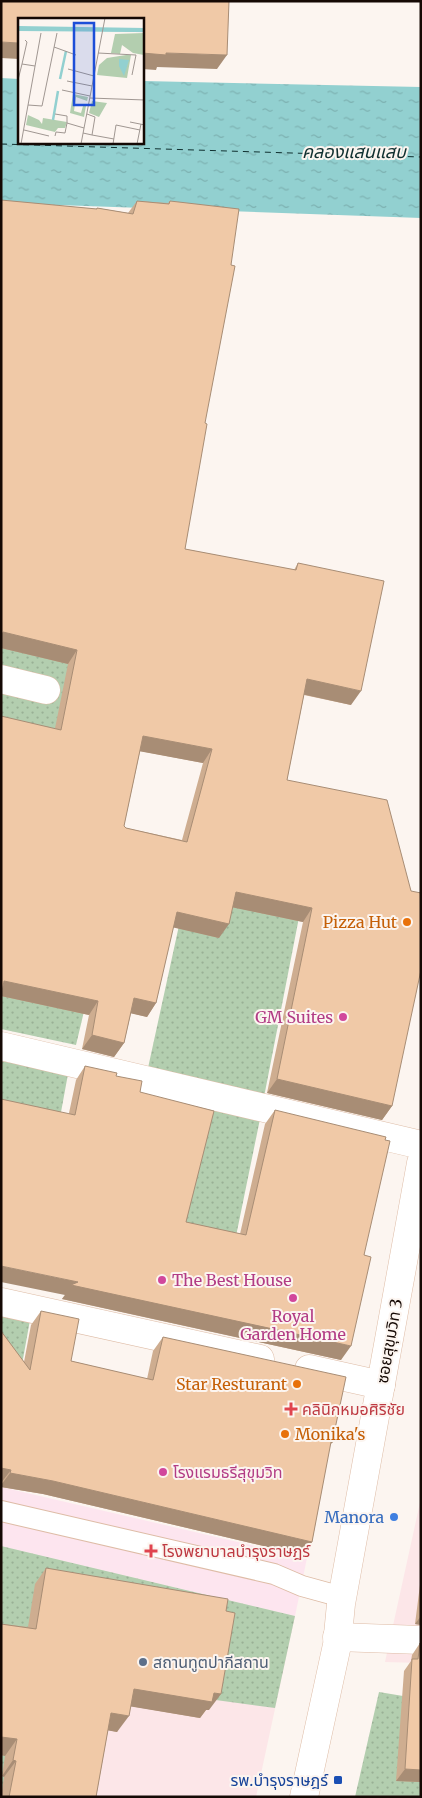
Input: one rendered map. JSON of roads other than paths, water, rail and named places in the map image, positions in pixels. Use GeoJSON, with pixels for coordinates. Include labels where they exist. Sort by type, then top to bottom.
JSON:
{"type":"FeatureCollection","features":[{"type":"Feature","properties":{"kind":"street"},"geometry":{"type":"LineString","coordinates":[[1,679],[46,690]]}},
{"type":"Feature","properties":{"kind":"street"},"geometry":{"type":"LineString","coordinates":[[1,1046],[421,1145]]}},
{"type":"Feature","properties":{"kind":"street","name":"ซอยสุขุมวิท 3"},"geometry":{"type":"LineString","coordinates":[[304,1797],[337,1637],[342,1598],[421,1163]]}},
{"type":"Feature","properties":{"kind":"street"},"geometry":{"type":"LineString","coordinates":[[1,1302],[381,1385]]}},
{"type":"Feature","properties":{"kind":"street"},"geometry":{"type":"LineString","coordinates":[[337,1637],[421,1640]]}},
{"type":"Feature","properties":{"kind":"lane"},"geometry":{"type":"LineString","coordinates":[[1,1511],[274,1574],[302,1586],[342,1598]]}},
{"type":"Feature","properties":{"kind":"water","name":"คลองแสนแสบ"},"geometry":{"type":"Polygon","coordinates":[[[1,78],[18,79],[18,144],[144,144],[144,81],[421,87],[421,218],[1,203],[1,78]]]}},
{"type":"Feature","properties":{"kind":"place","name":"Pizza Hut"},"geometry":{"type":"Point","coordinates":[407,922]}},
{"type":"Feature","properties":{"kind":"place","name":"GM Suites"},"geometry":{"type":"Point","coordinates":[343,1017]}},
{"type":"Feature","properties":{"kind":"place","name":"The Best House"},"geometry":{"type":"Point","coordinates":[162,1280]}},
{"type":"Feature","properties":{"kind":"place","name":"Royal Garden Home"},"geometry":{"type":"Point","coordinates":[293,1298]}},
{"type":"Feature","properties":{"kind":"place","name":"Star Resturant"},"geometry":{"type":"Point","coordinates":[297,1384]}},
{"type":"Feature","properties":{"kind":"place","name":"คลินิกหมอศิริชัย"},"geometry":{"type":"Point","coordinates":[291,1409]}},
{"type":"Feature","properties":{"kind":"place","name":"Monika's"},"geometry":{"type":"Point","coordinates":[285,1434]}},
{"type":"Feature","properties":{"kind":"place","name":"โรงแรมธรีสุขุมวิท"},"geometry":{"type":"Point","coordinates":[163,1472]}},
{"type":"Feature","properties":{"kind":"place","name":"Manora"},"geometry":{"type":"Point","coordinates":[394,1517]}},
{"type":"Feature","properties":{"kind":"place","name":"โรงพยาบาลบำรุงราษฎร์"},"geometry":{"type":"Point","coordinates":[151,1551]}},
{"type":"Feature","properties":{"kind":"place","name":"สถานทูตปากีสถาน"},"geometry":{"type":"Point","coordinates":[143,1662]}},
{"type":"Feature","properties":{"kind":"place","name":"รพ.บำรุงราษฎร์"},"geometry":{"type":"Point","coordinates":[338,1780]}}]}
